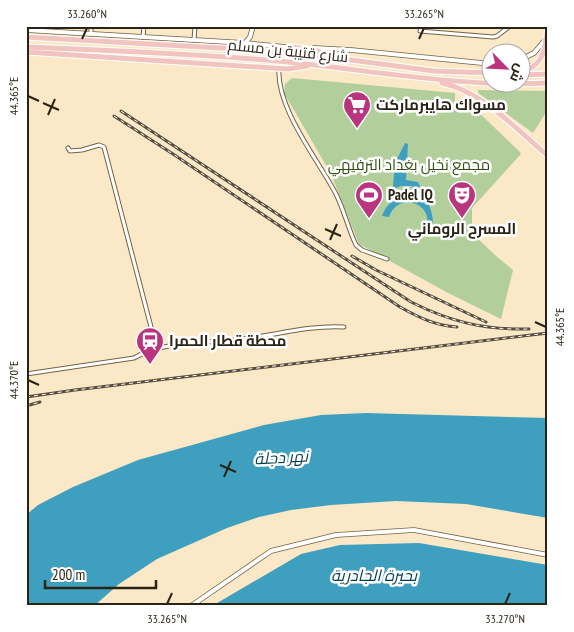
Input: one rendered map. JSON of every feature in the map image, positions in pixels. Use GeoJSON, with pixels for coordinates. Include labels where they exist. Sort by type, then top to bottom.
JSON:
{"type":"FeatureCollection","features":[{"type":"Feature","properties":{"kind":"highway","name":"شارع قتيبة بن مسلم"},"geometry":{"type":"LineString","coordinates":[[26,37],[255,50],[434,71],[482,73]]}},
{"type":"Feature","properties":{"kind":"highway"},"geometry":{"type":"LineString","coordinates":[[532,66],[543,53],[546,38]]}},
{"type":"Feature","properties":{"kind":"highway","name":"شارع قتيبة بن مسلم"},"geometry":{"type":"LineString","coordinates":[[26,46],[254,59],[483,84],[548,83]]}},
{"type":"Feature","properties":{"kind":"highway"},"geometry":{"type":"LineString","coordinates":[[293,48],[318,51],[336,58]]}},
{"type":"Feature","properties":{"kind":"highway"},"geometry":{"type":"LineString","coordinates":[[26,52],[293,69],[310,65]]}},
{"type":"Feature","properties":{"kind":"highway"},"geometry":{"type":"LineString","coordinates":[[532,74],[548,74]]}},
{"type":"Feature","properties":{"kind":"highway"},"geometry":{"type":"LineString","coordinates":[[424,79],[452,85],[484,102],[548,156]]}},
{"type":"Feature","properties":{"kind":"main road"},"geometry":{"type":"LineString","coordinates":[[546,38],[548,26]]}},
{"type":"Feature","properties":{"kind":"street"},"geometry":{"type":"LineString","coordinates":[[91,34],[92,26]]}},
{"type":"Feature","properties":{"kind":"street"},"geometry":{"type":"LineString","coordinates":[[143,38],[144,26]]}},
{"type":"Feature","properties":{"kind":"street"},"geometry":{"type":"LineString","coordinates":[[194,40],[195,26]]}},
{"type":"Feature","properties":{"kind":"street"},"geometry":{"type":"LineString","coordinates":[[379,26],[386,26]]}},
{"type":"Feature","properties":{"kind":"street"},"geometry":{"type":"LineString","coordinates":[[421,26],[420,31],[493,37],[510,26]]}},
{"type":"Feature","properties":{"kind":"street"},"geometry":{"type":"LineString","coordinates":[[245,43],[250,37],[253,28]]}},
{"type":"Feature","properties":{"kind":"street"},"geometry":{"type":"LineString","coordinates":[[253,28],[254,37],[259,44]]}},
{"type":"Feature","properties":{"kind":"street"},"geometry":{"type":"LineString","coordinates":[[26,30],[36,29],[143,38],[351,50],[482,63]]}},
{"type":"Feature","properties":{"kind":"street"},"geometry":{"type":"LineString","coordinates":[[532,54],[546,38]]}},
{"type":"Feature","properties":{"kind":"street"},"geometry":{"type":"LineString","coordinates":[[278,68],[279,87],[286,107],[336,194],[356,244],[362,250],[387,259]]}},
{"type":"Feature","properties":{"kind":"street"},"geometry":{"type":"LineString","coordinates":[[68,148],[70,151],[76,151],[99,145],[104,147],[157,350]]}},
{"type":"Feature","properties":{"kind":"street"},"geometry":{"type":"LineString","coordinates":[[26,374],[134,358],[144,352],[196,342],[243,339],[327,326],[344,327]]}},
{"type":"Feature","properties":{"kind":"street"},"geometry":{"type":"LineString","coordinates":[[191,606],[271,551],[336,535],[414,530],[548,555]]}},
{"type":"Feature","properties":{"kind":"green space","name":"مجمع نخيل بغداد الترفيهي"},"geometry":{"type":"Polygon","coordinates":[[[292,78],[455,93],[455,101],[469,103],[520,152],[521,154],[472,208],[472,233],[513,270],[501,319],[448,293],[359,244],[331,174],[284,93],[285,84],[292,78]]]}},
{"type":"Feature","properties":{"kind":"green space"},"geometry":{"type":"Polygon","coordinates":[[[478,90],[482,90],[482,92],[548,91],[548,109],[533,133],[478,93],[478,90]]]}},
{"type":"Feature","properties":{"kind":"water"},"geometry":{"type":"Polygon","coordinates":[[[405,143],[408,144],[406,180],[418,182],[430,208],[433,222],[429,235],[425,232],[428,222],[426,214],[416,204],[408,202],[401,204],[394,208],[389,217],[382,216],[394,200],[412,195],[412,186],[401,186],[394,189],[393,186],[395,163],[405,143]]]}},
{"type":"Feature","properties":{"kind":"water","name":"نهر دجلة"},"geometry":{"type":"Polygon","coordinates":[[[366,413],[548,418],[548,518],[466,504],[396,501],[331,505],[291,510],[259,517],[227,528],[157,559],[119,584],[94,606],[26,606],[26,515],[38,505],[73,487],[138,460],[264,425],[321,415],[366,413]]]}},
{"type":"Feature","properties":{"kind":"water","name":"بحيرة الجادرية"},"geometry":{"type":"Polygon","coordinates":[[[419,543],[548,565],[548,606],[212,606],[301,554],[340,545],[419,543]]]}},
{"type":"Feature","properties":{"kind":"railway"},"geometry":{"type":"LineString","coordinates":[[121,111],[411,302],[454,320],[497,328],[529,329]]}},
{"type":"Feature","properties":{"kind":"railway"},"geometry":{"type":"LineString","coordinates":[[114,116],[400,307],[434,323],[457,327]]}},
{"type":"Feature","properties":{"kind":"railway"},"geometry":{"type":"LineString","coordinates":[[352,256],[376,270],[486,322]]}},
{"type":"Feature","properties":{"kind":"railway"},"geometry":{"type":"LineString","coordinates":[[26,397],[548,333]]}},
{"type":"Feature","properties":{"kind":"railway"},"geometry":{"type":"LineString","coordinates":[[26,406],[40,402]]}},
{"type":"Feature","properties":{"kind":"place","name":"مسواك هايبرماركت"},"geometry":{"type":"Point","coordinates":[357,129]}},
{"type":"Feature","properties":{"kind":"place","name":"Padel IQ"},"geometry":{"type":"Point","coordinates":[369,219]}},
{"type":"Feature","properties":{"kind":"place","name":"المسرح الروماني"},"geometry":{"type":"Point","coordinates":[462,219]}},
{"type":"Feature","properties":{"kind":"place","name":"محطة قطار الحمرا"},"geometry":{"type":"Point","coordinates":[150,365]}}]}
